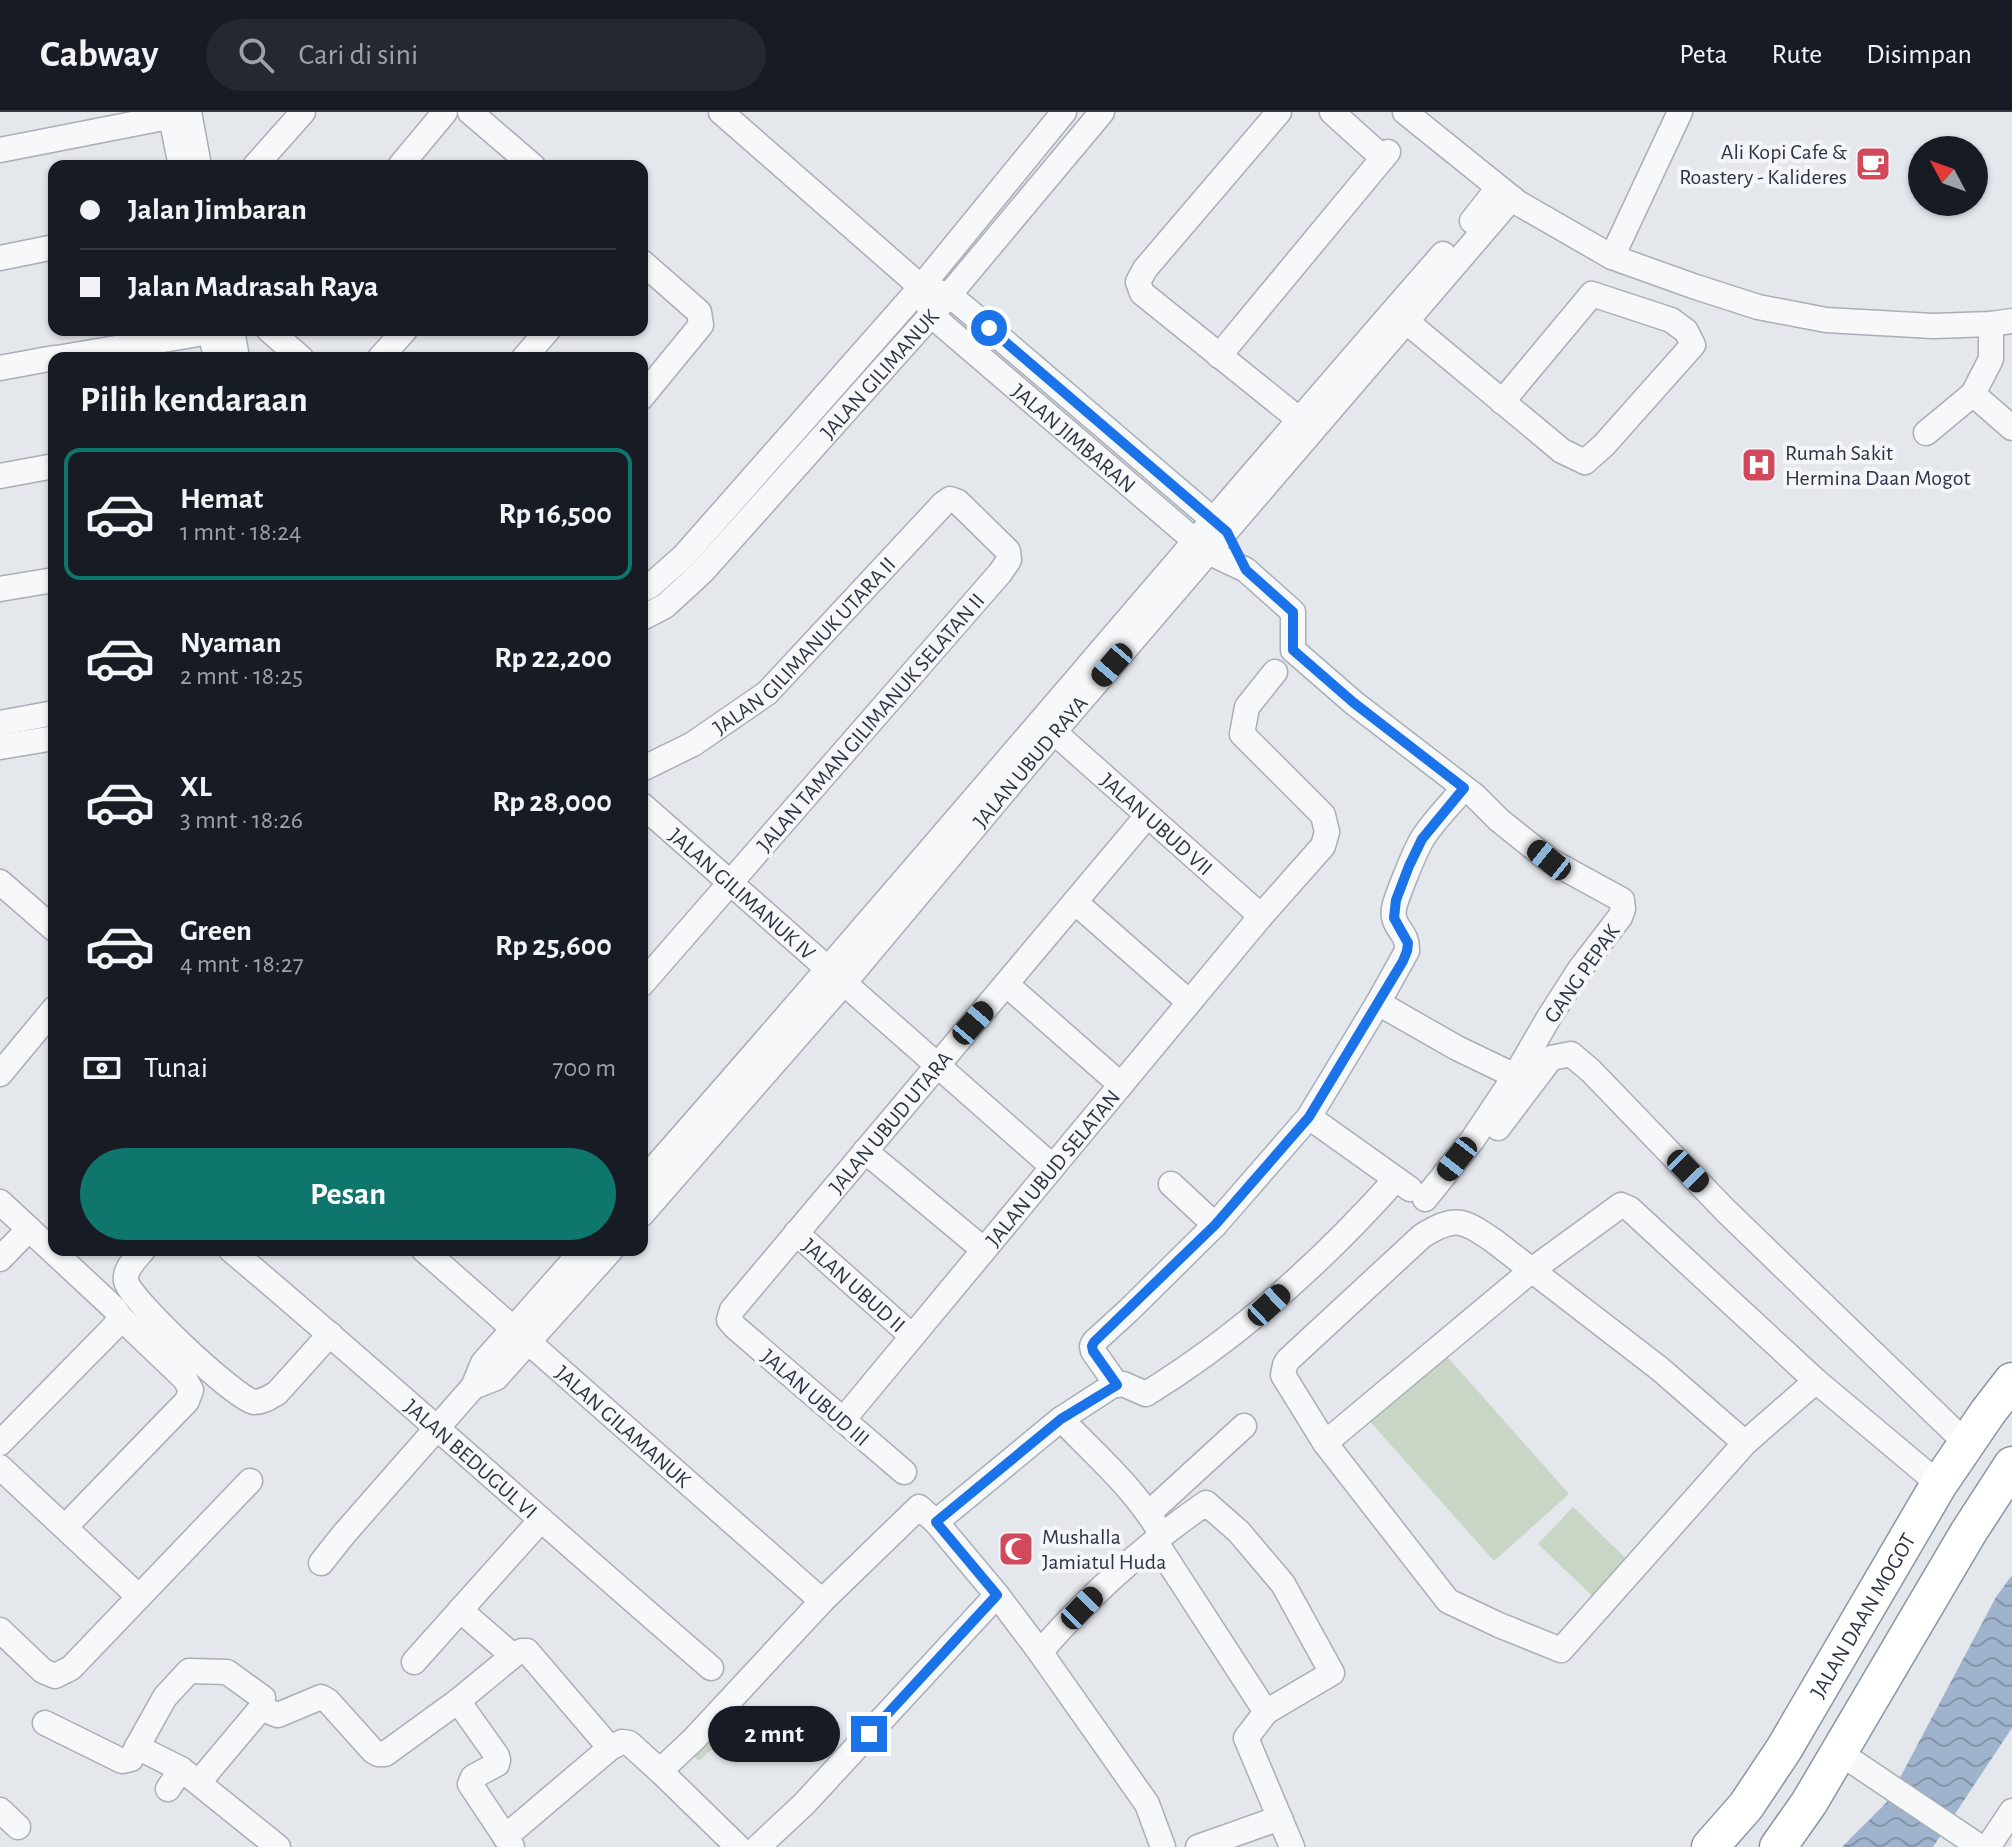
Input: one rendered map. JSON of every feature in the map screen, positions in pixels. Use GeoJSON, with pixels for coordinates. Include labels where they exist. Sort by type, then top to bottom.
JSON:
{"type":"FeatureCollection","features":[{"type":"Feature","properties":{"kind":"highway","name":"JALAN DAAN MOGOT"},"geometry":{"type":"LineString","coordinates":[[1710,1847],[1746,1806],[1784,1749],[1939,1484],[2012,1381]]}},
{"type":"Feature","properties":{"kind":"highway"},"geometry":{"type":"LineString","coordinates":[[1778,1847],[1845,1757],[1968,1533],[2012,1465]]}},
{"type":"Feature","properties":{"kind":"street"},"geometry":{"type":"LineString","coordinates":[[260,160],[303,112]]}},
{"type":"Feature","properties":{"kind":"street"},"geometry":{"type":"LineString","coordinates":[[405,160],[445,112]]}},
{"type":"Feature","properties":{"kind":"street"},"geometry":{"type":"LineString","coordinates":[[470,112],[526,160]]}},
{"type":"Feature","properties":{"kind":"street","name":"JALAN JIMBARAN"},"geometry":{"type":"LineString","coordinates":[[721,112],[921,287],[958,302],[1220,526],[1246,570],[1293,612],[1293,650],[1354,703]]}},
{"type":"Feature","properties":{"kind":"street","name":"JALAN GILIMANUK"},"geometry":{"type":"LineString","coordinates":[[648,587],[684,556],[921,287],[1064,112]]}},
{"type":"Feature","properties":{"kind":"street","name":"JALAN GILIMANUK"},"geometry":{"type":"LineString","coordinates":[[648,615],[665,606],[702,572],[940,322],[1102,112]]}},
{"type":"Feature","properties":{"kind":"street"},"geometry":{"type":"LineString","coordinates":[[1279,112],[1145,269],[1138,282],[1142,293],[1305,425]]}},
{"type":"Feature","properties":{"kind":"street"},"geometry":{"type":"LineString","coordinates":[[1219,356],[1386,155],[1332,112]]}},
{"type":"Feature","properties":{"kind":"street"},"geometry":{"type":"LineString","coordinates":[[1405,112],[1505,193],[1612,257],[1693,286],[1758,307],[1826,320],[1933,326],[2002,322],[1991,359],[1973,394],[1926,433]]}},
{"type":"Feature","properties":{"kind":"street"},"geometry":{"type":"LineString","coordinates":[[1612,257],[1680,112]]}},
{"type":"Feature","properties":{"kind":"street"},"geometry":{"type":"LineString","coordinates":[[0,150],[180,114]]}},
{"type":"Feature","properties":{"kind":"street"},"geometry":{"type":"LineString","coordinates":[[180,114],[181,160]]}},
{"type":"Feature","properties":{"kind":"street"},"geometry":{"type":"LineString","coordinates":[[180,114],[197,160]]}},
{"type":"Feature","properties":{"kind":"street","name":"JALAN UBUD RAYA"},"geometry":{"type":"LineString","coordinates":[[1305,425],[1407,322],[1505,193]]}},
{"type":"Feature","properties":{"kind":"street","name":"JALAN UBUD RAYA"},"geometry":{"type":"LineString","coordinates":[[648,1207],[836,976],[1220,526],[1484,207],[1505,193]]}},
{"type":"Feature","properties":{"kind":"street"},"geometry":{"type":"LineString","coordinates":[[0,258],[48,248]]}},
{"type":"Feature","properties":{"kind":"street"},"geometry":{"type":"LineString","coordinates":[[648,267],[699,312],[701,325],[648,390]]}},
{"type":"Feature","properties":{"kind":"street","name":"JALAN JIMBARAN"},"geometry":{"type":"LineString","coordinates":[[921,287],[940,322],[1190,561],[1246,570]]}},
{"type":"Feature","properties":{"kind":"street"},"geometry":{"type":"LineString","coordinates":[[1407,322],[1502,402],[1562,451],[1585,462],[1604,445],[1693,345],[1686,331],[1671,320],[1592,294],[1502,402]]}},
{"type":"Feature","properties":{"kind":"street"},"geometry":{"type":"LineString","coordinates":[[88,352],[177,336]]}},
{"type":"Feature","properties":{"kind":"street"},"geometry":{"type":"LineString","coordinates":[[276,336],[294,352]]}},
{"type":"Feature","properties":{"kind":"street"},"geometry":{"type":"LineString","coordinates":[[385,352],[400,336]]}},
{"type":"Feature","properties":{"kind":"street"},"geometry":{"type":"LineString","coordinates":[[529,352],[543,336]]}},
{"type":"Feature","properties":{"kind":"street"},"geometry":{"type":"LineString","coordinates":[[0,368],[48,359]]}},
{"type":"Feature","properties":{"kind":"street"},"geometry":{"type":"LineString","coordinates":[[1973,394],[2012,428]]}},
{"type":"Feature","properties":{"kind":"street"},"geometry":{"type":"LineString","coordinates":[[0,476],[48,467]]}},
{"type":"Feature","properties":{"kind":"street","name":"JALAN GILIMANUK UTARA II"},"geometry":{"type":"LineString","coordinates":[[648,766],[693,744],[767,693],[950,499],[958,502],[1008,551],[1009,560]]}},
{"type":"Feature","properties":{"kind":"street","name":"JALAN TAMAN GILIMANUK SELATAN II"},"geometry":{"type":"LineString","coordinates":[[648,971],[730,883],[1009,560]]}},
{"type":"Feature","properties":{"kind":"street","name":"JALAN UBUD RAYA"},"geometry":{"type":"LineString","coordinates":[[648,1176],[836,976],[1054,732],[1190,561]]}},
{"type":"Feature","properties":{"kind":"street"},"geometry":{"type":"LineString","coordinates":[[0,589],[48,581]]}},
{"type":"Feature","properties":{"kind":"street","name":"JALAN UBUD SELATAN"},"geometry":{"type":"LineString","coordinates":[[843,1420],[1189,1002],[1323,846],[1327,832],[1323,815],[1242,734],[1247,707],[1275,672]]}},
{"type":"Feature","properties":{"kind":"street","name":"GANG PEPAK"},"geometry":{"type":"LineString","coordinates":[[1354,703],[1464,788],[1549,860],[1622,900],[1620,917],[1572,982],[1473,1139],[1425,1199]]}},
{"type":"Feature","properties":{"kind":"street"},"geometry":{"type":"LineString","coordinates":[[0,723],[48,714]]}},
{"type":"Feature","properties":{"kind":"street","name":"JALAN UBUD VII"},"geometry":{"type":"LineString","coordinates":[[1054,732],[1261,916]]}},
{"type":"Feature","properties":{"kind":"street"},"geometry":{"type":"LineString","coordinates":[[0,747],[48,739]]}},
{"type":"Feature","properties":{"kind":"street"},"geometry":{"type":"LineString","coordinates":[[1117,1385],[1093,1351],[1094,1342],[1215,1225],[1309,1117],[1407,951],[1408,943],[1395,921],[1396,900],[1422,839],[1464,788]]}},
{"type":"Feature","properties":{"kind":"street","name":"JALAN GILIMANUK IV"},"geometry":{"type":"LineString","coordinates":[[648,810],[1053,1167]]}},
{"type":"Feature","properties":{"kind":"street","name":"JALAN UBUD UTARA"},"geometry":{"type":"LineString","coordinates":[[729,1320],[732,1310],[1147,816]]}},
{"type":"Feature","properties":{"kind":"street"},"geometry":{"type":"LineString","coordinates":[[0,882],[48,924]]}},
{"type":"Feature","properties":{"kind":"street"},"geometry":{"type":"LineString","coordinates":[[1075,902],[1189,1002]]}},
{"type":"Feature","properties":{"kind":"street"},"geometry":{"type":"LineString","coordinates":[[1006,984],[1121,1085]]}},
{"type":"Feature","properties":{"kind":"street"},"geometry":{"type":"LineString","coordinates":[[1378,1003],[1457,1048],[1515,1076]]}},
{"type":"Feature","properties":{"kind":"street"},"geometry":{"type":"LineString","coordinates":[[0,1074],[48,1016]]}},
{"type":"Feature","properties":{"kind":"street"},"geometry":{"type":"LineString","coordinates":[[1309,1117],[1425,1199],[1434,1200],[1455,1186],[1551,1058],[1571,1054],[1726,1211],[1966,1443]]}},
{"type":"Feature","properties":{"kind":"street"},"geometry":{"type":"LineString","coordinates":[[865,1151],[984,1250]]}},
{"type":"Feature","properties":{"kind":"street"},"geometry":{"type":"LineString","coordinates":[[660,1771],[694,1739],[822,1601],[927,1514],[1061,1419],[1117,1385],[1123,1384],[1146,1394],[1225,1340],[1280,1295],[1364,1215],[1396,1179]]}},
{"type":"Feature","properties":{"kind":"street"},"geometry":{"type":"LineString","coordinates":[[1171,1184],[1215,1225]]}},
{"type":"Feature","properties":{"kind":"street"},"geometry":{"type":"LineString","coordinates":[[0,1202],[48,1247]]}},
{"type":"Feature","properties":{"kind":"street"},"geometry":{"type":"LineString","coordinates":[[1325,1443],[1532,1270],[1621,1205],[1626,1206],[1816,1381],[1939,1484]]}},
{"type":"Feature","properties":{"kind":"street"},"geometry":{"type":"LineString","coordinates":[[1745,1443],[1660,1369],[1468,1223],[1444,1223],[1422,1236],[1288,1360],[1283,1375],[1325,1443],[1448,1601],[1561,1650],[1745,1443],[1816,1381]]}},
{"type":"Feature","properties":{"kind":"street"},"geometry":{"type":"LineString","coordinates":[[0,1259],[29,1229]]}},
{"type":"Feature","properties":{"kind":"street","name":"JALAN UBUD II"},"geometry":{"type":"LineString","coordinates":[[796,1233],[912,1336]]}},
{"type":"Feature","properties":{"kind":"street"},"geometry":{"type":"LineString","coordinates":[[58,1256],[185,1379],[191,1390],[187,1401],[65,1527]]}},
{"type":"Feature","properties":{"kind":"street"},"geometry":{"type":"LineString","coordinates":[[138,1256],[128,1269],[125,1279],[127,1287],[150,1314],[217,1376],[239,1395],[253,1402],[267,1400],[277,1393],[330,1334]]}},
{"type":"Feature","properties":{"kind":"street","name":"JALAN BEDUGUL VI"},"geometry":{"type":"LineString","coordinates":[[238,1256],[711,1668]]}},
{"type":"Feature","properties":{"kind":"street","name":"JALAN GILAMANUK"},"geometry":{"type":"LineString","coordinates":[[431,1256],[822,1601]]}},
{"type":"Feature","properties":{"kind":"street"},"geometry":{"type":"LineString","coordinates":[[522,1335],[579,1256]]}},
{"type":"Feature","properties":{"kind":"street"},"geometry":{"type":"LineString","coordinates":[[321,1563],[473,1387],[483,1363],[522,1335],[605,1256]]}},
{"type":"Feature","properties":{"kind":"street"},"geometry":{"type":"LineString","coordinates":[[0,1443],[115,1326],[119,1316]]}},
{"type":"Feature","properties":{"kind":"street","name":"JALAN UBUD III"},"geometry":{"type":"LineString","coordinates":[[729,1320],[904,1472]]}},
{"type":"Feature","properties":{"kind":"street"},"geometry":{"type":"LineString","coordinates":[[1061,1419],[1149,1513],[1159,1538],[1266,1712]]}},
{"type":"Feature","properties":{"kind":"street"},"geometry":{"type":"LineString","coordinates":[[1149,1513],[1244,1426]]}},
{"type":"Feature","properties":{"kind":"street"},"geometry":{"type":"LineString","coordinates":[[0,1467],[138,1596]]}},
{"type":"Feature","properties":{"kind":"street"},"geometry":{"type":"LineString","coordinates":[[0,1630],[43,1671],[55,1676],[71,1668],[250,1481]]}},
{"type":"Feature","properties":{"kind":"street"},"geometry":{"type":"LineString","coordinates":[[1040,1652],[1101,1589],[1159,1538],[1206,1503],[1239,1532],[1283,1584],[1332,1673],[1266,1712],[1246,1738],[1292,1847]]}},
{"type":"Feature","properties":{"kind":"street"},"geometry":{"type":"LineString","coordinates":[[927,1514],[997,1595],[1040,1652],[1147,1804],[1163,1847]]}},
{"type":"Feature","properties":{"kind":"street"},"geometry":{"type":"LineString","coordinates":[[414,1662],[540,1521]]}},
{"type":"Feature","properties":{"kind":"street"},"geometry":{"type":"LineString","coordinates":[[758,1847],[804,1804],[997,1595]]}},
{"type":"Feature","properties":{"kind":"street"},"geometry":{"type":"LineString","coordinates":[[460,1610],[505,1649]]}},
{"type":"Feature","properties":{"kind":"street"},"geometry":{"type":"LineString","coordinates":[[262,1707],[278,1715],[321,1697],[373,1751],[385,1754],[458,1701],[515,1654],[527,1651],[610,1748]]}},
{"type":"Feature","properties":{"kind":"street"},"geometry":{"type":"LineString","coordinates":[[45,1723],[122,1761],[131,1759],[165,1697],[189,1671],[227,1672],[263,1698],[262,1707],[183,1780]]}},
{"type":"Feature","properties":{"kind":"street"},"geometry":{"type":"LineString","coordinates":[[458,1701],[498,1760],[497,1764],[473,1777],[470,1784],[509,1842],[610,1748],[622,1742],[629,1743],[660,1771],[738,1847]]}},
{"type":"Feature","properties":{"kind":"street"},"geometry":{"type":"LineString","coordinates":[[137,1747],[278,1847]]}},
{"type":"Feature","properties":{"kind":"street"},"geometry":{"type":"LineString","coordinates":[[1845,1757],[1981,1846],[2012,1811]]}},
{"type":"Feature","properties":{"kind":"street"},"geometry":{"type":"LineString","coordinates":[[0,1810],[18,1827]]}},
{"type":"Feature","properties":{"kind":"street"},"geometry":{"type":"LineString","coordinates":[[1198,1847],[1280,1818]]}},
{"type":"Feature","properties":{"kind":"green space"},"geometry":{"type":"Polygon","coordinates":[[[1443,1352],[1569,1494],[1494,1561],[1367,1418],[1443,1352]]]}},
{"type":"Feature","properties":{"kind":"green space"},"geometry":{"type":"Polygon","coordinates":[[[1573,1507],[1640,1572],[1605,1608],[1538,1544],[1573,1507]]]}},
{"type":"Feature","properties":{"kind":"green space"},"geometry":{"type":"Polygon","coordinates":[[[710,1716],[740,1744],[725,1760],[712,1749],[699,1761],[682,1745],[710,1716]]]}},
{"type":"Feature","properties":{"kind":"water"},"geometry":{"type":"Polygon","coordinates":[[[2012,1575],[2012,1728],[1933,1847],[1842,1847],[1887,1802],[1996,1597],[2012,1575]]]}},
{"type":"Feature","properties":{"kind":"place","name":"Ali Kopi Cafe & Roastery - Kalideres"},"geometry":{"type":"Point","coordinates":[1873,164]}},
{"type":"Feature","properties":{"kind":"place","name":"Rumah Sakit Hermina Daan Mogot"},"geometry":{"type":"Point","coordinates":[1759,465]}},
{"type":"Feature","properties":{"kind":"place","name":"Mushalla Jamiatul Huda"},"geometry":{"type":"Point","coordinates":[1016,1549]}},
{"type":"Feature","properties":{"kind":"route"},"geometry":{"type":"LineString","coordinates":[[869,1734],[997,1595],[936,1522],[1061,1419],[1117,1385],[1093,1351],[1094,1342],[1215,1225],[1309,1117],[1403,961],[1408,943],[1394,918],[1396,900],[1422,839],[1464,788],[1354,703],[1293,650],[1293,612],[1246,570],[1227,532],[989,328]]}}]}
